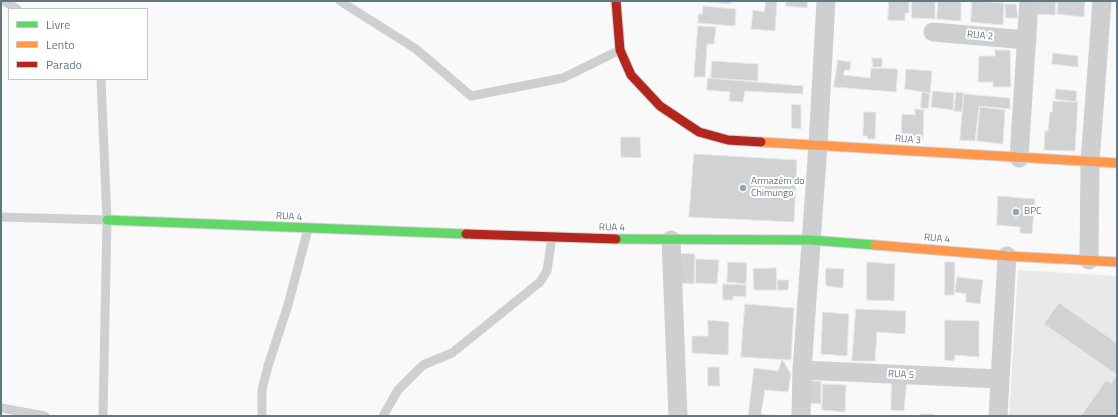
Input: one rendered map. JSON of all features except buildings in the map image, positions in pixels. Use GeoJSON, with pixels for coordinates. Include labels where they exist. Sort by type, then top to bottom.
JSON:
{"type":"FeatureCollection","features":[{"type":"Feature","properties":{"kind":"street","name":"RUA 3"},"geometry":{"type":"LineString","coordinates":[[616,1],[620,50],[631,76],[660,106],[698,132],[728,140],[1117,163]]}},
{"type":"Feature","properties":{"kind":"street"},"geometry":{"type":"LineString","coordinates":[[801,416],[802,370],[810,240],[818,145],[826,1]]}},
{"type":"Feature","properties":{"kind":"street"},"geometry":{"type":"LineString","coordinates":[[1019,158],[1029,1]]}},
{"type":"Feature","properties":{"kind":"street"},"geometry":{"type":"LineString","coordinates":[[1089,260],[1090,162],[1102,1]]}},
{"type":"Feature","properties":{"kind":"street","name":"RUA 2"},"geometry":{"type":"LineString","coordinates":[[933,32],[1027,40]]}},
{"type":"Feature","properties":{"kind":"street","name":"RUA 4"},"geometry":{"type":"LineString","coordinates":[[107,220],[308,229],[552,237],[671,240],[810,240],[1007,256],[1117,262]]}},
{"type":"Feature","properties":{"kind":"street"},"geometry":{"type":"LineString","coordinates":[[671,240],[678,416]]}},
{"type":"Feature","properties":{"kind":"street"},"geometry":{"type":"LineString","coordinates":[[998,416],[1007,256]]}},
{"type":"Feature","properties":{"kind":"street","name":"RUA 5"},"geometry":{"type":"LineString","coordinates":[[802,370],[1000,379]]}},
{"type":"Feature","properties":{"kind":"lane"},"geometry":{"type":"LineString","coordinates":[[4,1],[15,8]]}},
{"type":"Feature","properties":{"kind":"lane"},"geometry":{"type":"LineString","coordinates":[[340,1],[416,49],[471,96],[563,78],[620,50]]}},
{"type":"Feature","properties":{"kind":"lane"},"geometry":{"type":"LineString","coordinates":[[101,80],[107,220],[103,416]]}},
{"type":"Feature","properties":{"kind":"lane"},"geometry":{"type":"LineString","coordinates":[[1,216],[107,220]]}},
{"type":"Feature","properties":{"kind":"lane"},"geometry":{"type":"LineString","coordinates":[[262,416],[262,390],[268,366],[288,305],[308,229]]}},
{"type":"Feature","properties":{"kind":"lane"},"geometry":{"type":"LineString","coordinates":[[383,416],[398,390],[423,365],[452,353],[540,282],[547,271],[552,237]]}},
{"type":"Feature","properties":{"kind":"lane"},"geometry":{"type":"LineString","coordinates":[[1,408],[44,416]]}},
{"type":"Feature","properties":{"kind":"shaded area"},"geometry":{"type":"Polygon","coordinates":[[[1018,270],[1117,276],[1117,416],[1009,416],[1018,270]]]}},
{"type":"Feature","properties":{"kind":"traffic: fast"},"geometry":{"type":"LineString","coordinates":[[107,220],[466,234]]}},
{"type":"Feature","properties":{"kind":"traffic: fast"},"geometry":{"type":"LineString","coordinates":[[616,239],[810,240],[875,245]]}},
{"type":"Feature","properties":{"kind":"traffic: slow"},"geometry":{"type":"LineString","coordinates":[[761,142],[1117,163]]}},
{"type":"Feature","properties":{"kind":"traffic: slow"},"geometry":{"type":"LineString","coordinates":[[875,245],[1007,256],[1117,262]]}},
{"type":"Feature","properties":{"kind":"traffic: jam"},"geometry":{"type":"LineString","coordinates":[[616,1],[620,50],[631,75],[660,106],[699,132],[728,140],[761,142]]}},
{"type":"Feature","properties":{"kind":"traffic: jam"},"geometry":{"type":"LineString","coordinates":[[466,234],[616,239]]}},
{"type":"Feature","properties":{"kind":"place","name":"Armazém do Chimungo"},"geometry":{"type":"Point","coordinates":[743,188]}},
{"type":"Feature","properties":{"kind":"place","name":"BPC"},"geometry":{"type":"Point","coordinates":[1016,212]}}]}
